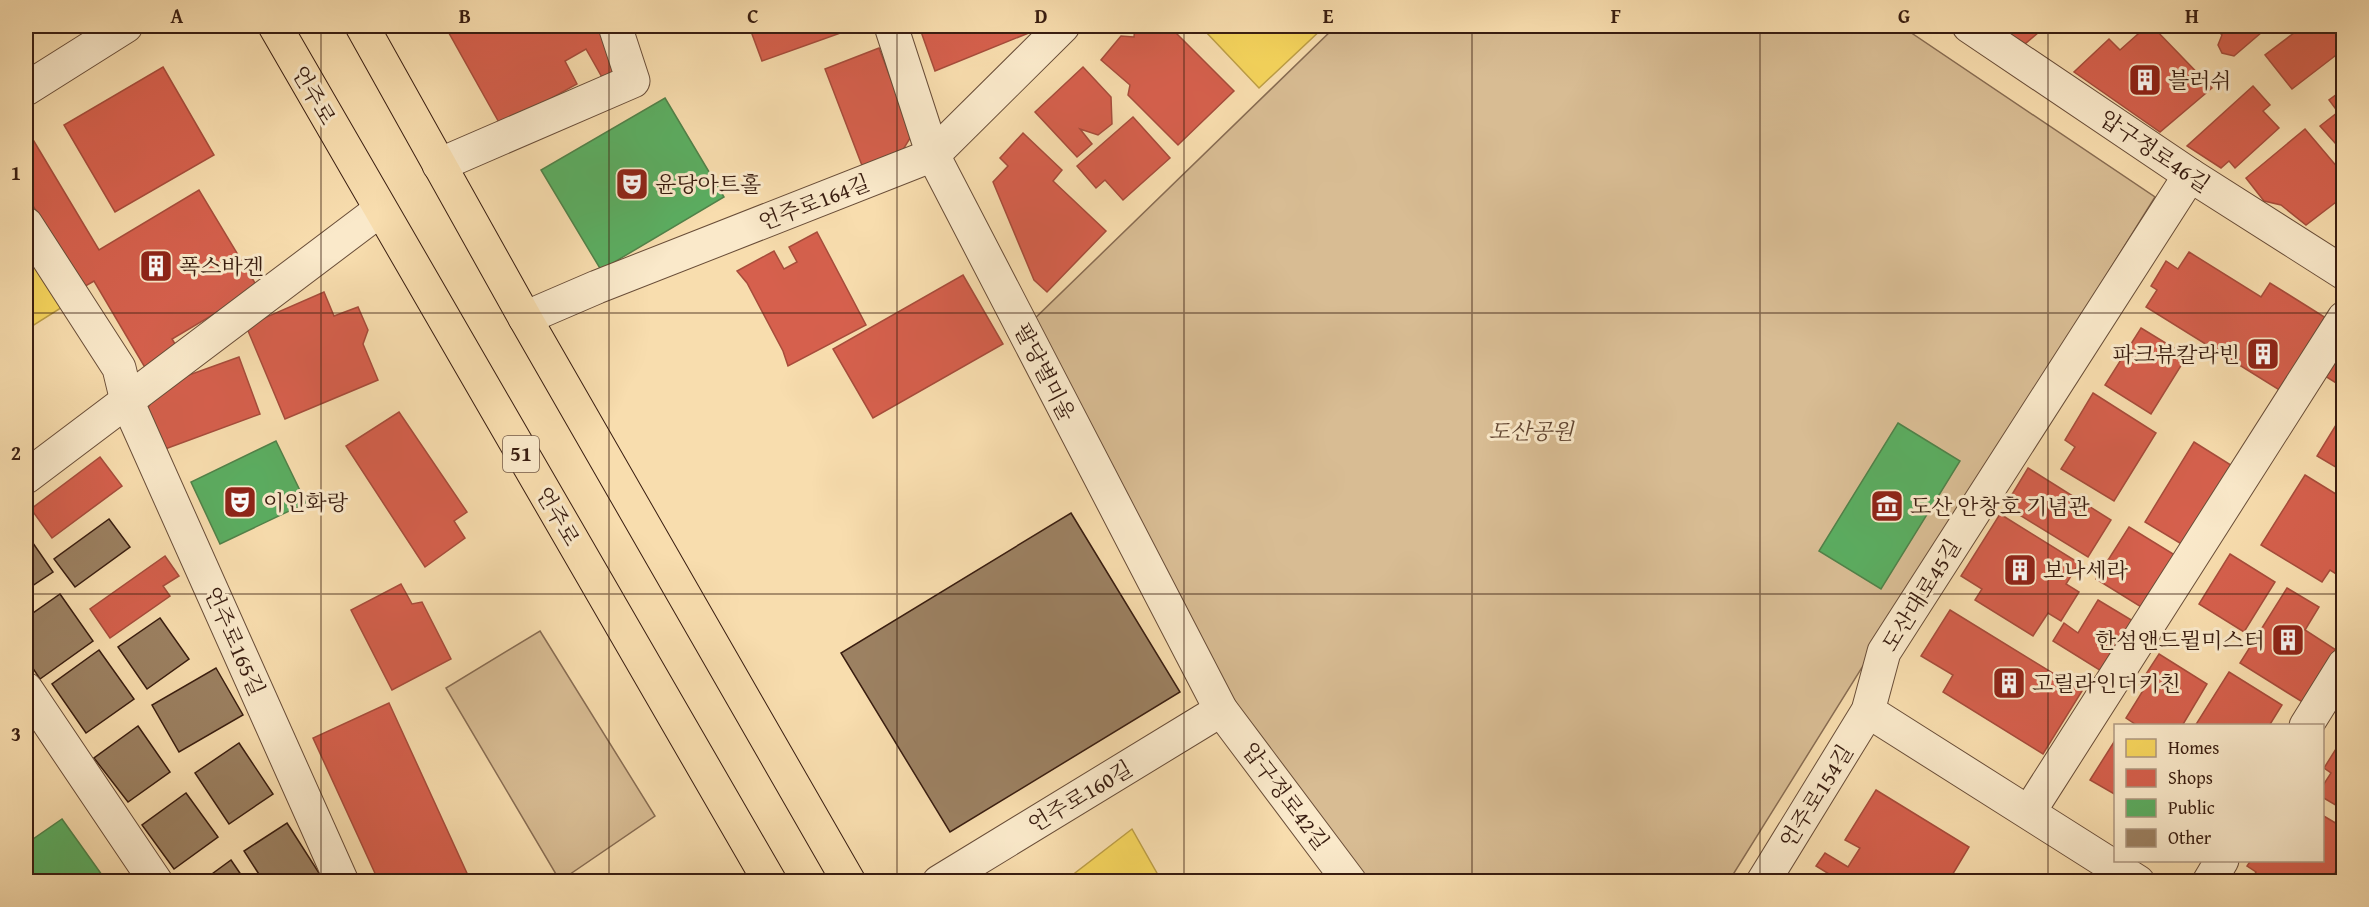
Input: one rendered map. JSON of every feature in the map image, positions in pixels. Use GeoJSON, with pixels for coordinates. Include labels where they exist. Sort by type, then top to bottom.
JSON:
{"type":"FeatureCollection","features":[{"type":"Feature","properties":{"kind":"main road","name":"언주로"},"geometry":{"type":"LineString","coordinates":[[274,26],[770,882]]}},
{"type":"Feature","properties":{"kind":"main road"},"geometry":{"type":"LineString","coordinates":[[362,26],[525,318],[849,882]]}},
{"type":"Feature","properties":{"kind":"street"},"geometry":{"type":"LineString","coordinates":[[26,88],[126,26]]}},
{"type":"Feature","properties":{"kind":"street"},"geometry":{"type":"LineString","coordinates":[[439,165],[633,81],[615,26]]}},
{"type":"Feature","properties":{"kind":"street","name":"팔당별미울"},"geometry":{"type":"LineString","coordinates":[[891,26],[933,155],[1221,710]]}},
{"type":"Feature","properties":{"kind":"street","name":"언주로164길"},"geometry":{"type":"LineString","coordinates":[[525,318],[597,287],[933,155],[1063,26]]}},
{"type":"Feature","properties":{"kind":"street","name":"압구정로46길"},"geometry":{"type":"LineString","coordinates":[[1969,26],[2190,175],[2343,273]]}},
{"type":"Feature","properties":{"kind":"street","name":"도산대로45길"},"geometry":{"type":"LineString","coordinates":[[1868,711],[1884,652],[2190,175]]}},
{"type":"Feature","properties":{"kind":"street"},"geometry":{"type":"LineString","coordinates":[[26,477],[380,210]]}},
{"type":"Feature","properties":{"kind":"street","name":"언주로165길"},"geometry":{"type":"LineString","coordinates":[[26,224],[119,368],[127,401],[342,882]]}},
{"type":"Feature","properties":{"kind":"street"},"geometry":{"type":"LineString","coordinates":[[2029,813],[2343,318]]}},
{"type":"Feature","properties":{"kind":"street"},"geometry":{"type":"LineString","coordinates":[[2307,724],[2343,665]]}},
{"type":"Feature","properties":{"kind":"street"},"geometry":{"type":"LineString","coordinates":[[26,689],[156,882]]}},
{"type":"Feature","properties":{"kind":"street","name":"언주로160길"},"geometry":{"type":"LineString","coordinates":[[939,882],[1221,710]]}},
{"type":"Feature","properties":{"kind":"street","name":"압구정로42길"},"geometry":{"type":"LineString","coordinates":[[1221,710],[1350,882]]}},
{"type":"Feature","properties":{"kind":"street"},"geometry":{"type":"LineString","coordinates":[[1868,711],[2138,882]]}},
{"type":"Feature","properties":{"kind":"street","name":"언주로154길"},"geometry":{"type":"LineString","coordinates":[[1763,882],[1868,711]]}},
{"type":"Feature","properties":{"kind":"street"},"geometry":{"type":"LineString","coordinates":[[2209,882],[2221,862]]}},
{"type":"Feature","properties":{"kind":"green space","name":"도산공원"},"geometry":{"type":"Polygon","coordinates":[[[1336,26],[1901,26],[2155,197],[1729,881],[1350,881],[1203,684],[1026,327],[1336,26]]]}},
{"type":"Feature","properties":{"kind":"green space"},"geometry":{"type":"Polygon","coordinates":[[[540,631],[655,816],[560,881],[446,688],[540,631]]]}},
{"type":"Feature","properties":{"kind":"building: Homes"},"geometry":{"type":"Polygon","coordinates":[[[1210,26],[1325,26],[1259,88],[1205,31],[1210,26]]]}},
{"type":"Feature","properties":{"kind":"building: Homes"},"geometry":{"type":"Polygon","coordinates":[[[26,244],[64,306],[26,330],[26,244]]]}},
{"type":"Feature","properties":{"kind":"building: Homes"},"geometry":{"type":"Polygon","coordinates":[[[1132,829],[1162,882],[1079,882],[1075,873],[1132,829]]]}},
{"type":"Feature","properties":{"kind":"building: Shops"},"geometry":{"type":"Polygon","coordinates":[[[445,26],[601,26],[624,67],[603,79],[586,49],[565,61],[577,84],[501,126],[445,26]]]}},
{"type":"Feature","properties":{"kind":"building: Shops"},"geometry":{"type":"Polygon","coordinates":[[[749,26],[860,26],[762,61],[749,26]]]}},
{"type":"Feature","properties":{"kind":"building: Shops"},"geometry":{"type":"Polygon","coordinates":[[[919,26],[1040,26],[1036,30],[935,71],[919,26]]]}},
{"type":"Feature","properties":{"kind":"building: Shops"},"geometry":{"type":"Polygon","coordinates":[[[1135,26],[1169,26],[1234,91],[1178,145],[1128,95],[1130,85],[1101,60],[1121,36],[1134,37],[1135,26]]]}},
{"type":"Feature","properties":{"kind":"building: Shops"},"geometry":{"type":"Polygon","coordinates":[[[1998,26],[2046,26],[2018,50],[1998,26]]]}},
{"type":"Feature","properties":{"kind":"building: Shops","name":"블러쉬"},"geometry":{"type":"Polygon","coordinates":[[[2147,26],[2152,26],[2212,88],[2160,132],[2074,72],[2109,39],[2120,50],[2147,26]]]}},
{"type":"Feature","properties":{"kind":"building: Shops"},"geometry":{"type":"Polygon","coordinates":[[[2214,26],[2269,26],[2234,56],[2222,53],[2218,45],[2222,35],[2214,26]]]}},
{"type":"Feature","properties":{"kind":"building: Shops"},"geometry":{"type":"Polygon","coordinates":[[[2303,26],[2329,26],[2344,44],[2344,49],[2292,89],[2265,55],[2303,26]]]}},
{"type":"Feature","properties":{"kind":"building: Shops"},"geometry":{"type":"Polygon","coordinates":[[[879,48],[912,135],[901,153],[863,168],[825,69],[879,48]]]}},
{"type":"Feature","properties":{"kind":"building: Shops"},"geometry":{"type":"Polygon","coordinates":[[[163,67],[214,155],[115,212],[64,125],[163,67]]]}},
{"type":"Feature","properties":{"kind":"building: Shops"},"geometry":{"type":"Polygon","coordinates":[[[1083,67],[1111,97],[1112,124],[1098,135],[1080,129],[1092,144],[1077,157],[1035,112],[1083,67]]]}},
{"type":"Feature","properties":{"kind":"building: Shops"},"geometry":{"type":"Polygon","coordinates":[[[2253,86],[2270,105],[2263,111],[2279,128],[2235,168],[2229,161],[2221,168],[2187,146],[2253,86]]]}},
{"type":"Feature","properties":{"kind":"building: Shops"},"geometry":{"type":"Polygon","coordinates":[[[2344,89],[2344,153],[2320,126],[2338,112],[2329,100],[2344,89]]]}},
{"type":"Feature","properties":{"kind":"building: Shops"},"geometry":{"type":"Polygon","coordinates":[[[1133,117],[1170,158],[1123,200],[1105,180],[1096,188],[1077,166],[1133,117]]]}},
{"type":"Feature","properties":{"kind":"building: Shops"},"geometry":{"type":"Polygon","coordinates":[[[2305,129],[2344,175],[2344,196],[2306,225],[2281,205],[2264,201],[2246,178],[2305,129]]]}},
{"type":"Feature","properties":{"kind":"building: Shops"},"geometry":{"type":"Polygon","coordinates":[[[1023,133],[1062,170],[1053,181],[1106,231],[1047,292],[1034,280],[993,182],[1008,166],[1000,158],[1023,133]]]}},
{"type":"Feature","properties":{"kind":"building: Shops","name":"폭스바겐"},"geometry":{"type":"Polygon","coordinates":[[[32,138],[99,250],[199,190],[258,288],[172,339],[183,357],[150,376],[94,281],[82,288],[26,194],[26,142],[32,138]]]}},
{"type":"Feature","properties":{"kind":"building: Shops"},"geometry":{"type":"Polygon","coordinates":[[[817,232],[866,325],[788,366],[783,351],[747,283],[737,271],[774,251],[784,269],[797,262],[789,247],[817,232]]]}},
{"type":"Feature","properties":{"kind":"building: Shops","name":"파크뷰칼라빈"},"geometry":{"type":"Polygon","coordinates":[[[2189,252],[2261,297],[2270,283],[2326,318],[2281,391],[2146,307],[2157,290],[2151,286],[2166,261],[2178,269],[2189,252]]]}},
{"type":"Feature","properties":{"kind":"building: Shops"},"geometry":{"type":"Polygon","coordinates":[[[963,275],[1003,344],[873,418],[833,349],[963,275]]]}},
{"type":"Feature","properties":{"kind":"building: Shops"},"geometry":{"type":"Polygon","coordinates":[[[324,292],[334,316],[358,307],[368,330],[363,344],[378,380],[285,419],[246,326],[324,292]]]}},
{"type":"Feature","properties":{"kind":"building: Shops"},"geometry":{"type":"Polygon","coordinates":[[[2141,328],[2187,356],[2151,414],[2105,385],[2141,328]]]}},
{"type":"Feature","properties":{"kind":"building: Shops"},"geometry":{"type":"Polygon","coordinates":[[[2344,348],[2344,388],[2325,376],[2344,348]]]}},
{"type":"Feature","properties":{"kind":"building: Shops"},"geometry":{"type":"Polygon","coordinates":[[[239,357],[260,414],[157,452],[144,415],[161,385],[239,357]]]}},
{"type":"Feature","properties":{"kind":"building: Shops"},"geometry":{"type":"Polygon","coordinates":[[[2093,393],[2156,433],[2114,501],[2061,469],[2075,447],[2065,440],[2093,393]]]}},
{"type":"Feature","properties":{"kind":"building: Shops"},"geometry":{"type":"Polygon","coordinates":[[[399,412],[467,512],[454,521],[465,538],[425,567],[346,446],[399,412]]]}},
{"type":"Feature","properties":{"kind":"building: Shops"},"geometry":{"type":"Polygon","coordinates":[[[2344,412],[2344,472],[2317,456],[2344,412]]]}},
{"type":"Feature","properties":{"kind":"building: Shops"},"geometry":{"type":"Polygon","coordinates":[[[2194,442],[2242,472],[2193,551],[2145,522],[2194,442]]]}},
{"type":"Feature","properties":{"kind":"building: Shops"},"geometry":{"type":"Polygon","coordinates":[[[100,457],[122,486],[52,538],[31,509],[100,457]]]}},
{"type":"Feature","properties":{"kind":"building: Shops"},"geometry":{"type":"Polygon","coordinates":[[[2028,468],[2111,520],[2088,557],[2005,506],[2028,468]]]}},
{"type":"Feature","properties":{"kind":"building: Shops"},"geometry":{"type":"Polygon","coordinates":[[[2305,475],[2344,499],[2344,579],[2330,570],[2322,582],[2261,545],[2305,475]]]}},
{"type":"Feature","properties":{"kind":"building: Shops","name":"보나세라"},"geometry":{"type":"Polygon","coordinates":[[[2000,514],[2079,563],[2066,584],[2079,592],[2061,621],[2048,613],[2033,636],[1975,600],[1982,589],[1961,576],[2000,514]]]}},
{"type":"Feature","properties":{"kind":"building: Shops"},"geometry":{"type":"Polygon","coordinates":[[[2129,527],[2178,557],[2146,610],[2096,579],[2129,527]]]}},
{"type":"Feature","properties":{"kind":"building: Shops"},"geometry":{"type":"Polygon","coordinates":[[[2230,554],[2275,582],[2244,632],[2199,604],[2230,554]]]}},
{"type":"Feature","properties":{"kind":"building: Shops"},"geometry":{"type":"Polygon","coordinates":[[[165,556],[179,576],[163,586],[170,596],[110,638],[90,609],[165,556]]]}},
{"type":"Feature","properties":{"kind":"building: Shops"},"geometry":{"type":"Polygon","coordinates":[[[401,584],[412,604],[422,602],[451,659],[392,690],[351,610],[401,584]]]}},
{"type":"Feature","properties":{"kind":"building: Shops","name":"한섬앤드뮐미스터"},"geometry":{"type":"Polygon","coordinates":[[[2287,588],[2319,607],[2305,630],[2336,650],[2304,703],[2240,663],[2287,588]]]}},
{"type":"Feature","properties":{"kind":"building: Shops"},"geometry":{"type":"Polygon","coordinates":[[[2098,600],[2138,624],[2106,674],[2053,641],[2064,623],[2078,633],[2098,600]]]}},
{"type":"Feature","properties":{"kind":"building: Shops","name":"고릴라인더키친"},"geometry":{"type":"Polygon","coordinates":[[[1950,610],[2082,691],[2043,754],[1943,692],[1953,675],[1921,656],[1950,610]]]}},
{"type":"Feature","properties":{"kind":"building: Shops"},"geometry":{"type":"Polygon","coordinates":[[[2159,654],[2207,684],[2183,724],[2135,724],[2126,718],[2149,681],[2144,677],[2159,654]]]}},
{"type":"Feature","properties":{"kind":"building: Shops"},"geometry":{"type":"Polygon","coordinates":[[[2229,672],[2282,705],[2270,724],[2196,724],[2229,672]]]}},
{"type":"Feature","properties":{"kind":"building: Shops"},"geometry":{"type":"Polygon","coordinates":[[[389,703],[471,882],[379,882],[313,738],[389,703]]]}},
{"type":"Feature","properties":{"kind":"building: Shops"},"geometry":{"type":"Polygon","coordinates":[[[2344,736],[2344,810],[2324,798],[2324,784],[2331,773],[2324,768],[2344,736]]]}},
{"type":"Feature","properties":{"kind":"building: Shops"},"geometry":{"type":"Polygon","coordinates":[[[2114,742],[2114,794],[2090,780],[2114,742]]]}},
{"type":"Feature","properties":{"kind":"building: Shops"},"geometry":{"type":"Polygon","coordinates":[[[1876,790],[1969,847],[1948,882],[1842,882],[1816,866],[1825,853],[1848,867],[1860,848],[1845,840],[1876,790]]]}},
{"type":"Feature","properties":{"kind":"building: Shops"},"geometry":{"type":"Polygon","coordinates":[[[2324,816],[2344,828],[2344,858],[2329,882],[2250,882],[2256,872],[2247,866],[2250,862],[2324,862],[2324,816]]]}},
{"type":"Feature","properties":{"kind":"building: Public","name":"윤당아트홀"},"geometry":{"type":"Polygon","coordinates":[[[665,98],[724,197],[601,270],[541,170],[665,98]]]}},
{"type":"Feature","properties":{"kind":"building: Public"},"geometry":{"type":"Polygon","coordinates":[[[1898,423],[1960,461],[1881,589],[1819,551],[1898,423]]]}},
{"type":"Feature","properties":{"kind":"building: Public"},"geometry":{"type":"Polygon","coordinates":[[[276,441],[306,503],[220,544],[191,482],[276,441]]]}},
{"type":"Feature","properties":{"kind":"building: Public"},"geometry":{"type":"Polygon","coordinates":[[[62,819],[107,882],[26,882],[26,844],[62,819]]]}},
{"type":"Feature","properties":{"kind":"building: Other"},"geometry":{"type":"Polygon","coordinates":[[[1071,513],[1180,692],[950,832],[841,653],[1071,513]]]}},
{"type":"Feature","properties":{"kind":"building: Other"},"geometry":{"type":"Polygon","coordinates":[[[109,519],[130,547],[75,587],[54,559],[109,519]]]}},
{"type":"Feature","properties":{"kind":"building: Other"},"geometry":{"type":"Polygon","coordinates":[[[26,533],[53,572],[26,590],[26,533]]]}},
{"type":"Feature","properties":{"kind":"building: Other"},"geometry":{"type":"Polygon","coordinates":[[[60,594],[93,641],[40,679],[26,658],[26,618],[60,594]]]}},
{"type":"Feature","properties":{"kind":"building: Other"},"geometry":{"type":"Polygon","coordinates":[[[160,618],[189,659],[147,689],[118,647],[160,618]]]}},
{"type":"Feature","properties":{"kind":"building: Other"},"geometry":{"type":"Polygon","coordinates":[[[99,650],[134,699],[86,733],[52,684],[99,650]]]}},
{"type":"Feature","properties":{"kind":"building: Other"},"geometry":{"type":"Polygon","coordinates":[[[216,668],[243,715],[179,752],[152,705],[216,668]]]}},
{"type":"Feature","properties":{"kind":"building: Other"},"geometry":{"type":"Polygon","coordinates":[[[138,726],[170,772],[128,802],[94,758],[138,726]]]}},
{"type":"Feature","properties":{"kind":"building: Other"},"geometry":{"type":"Polygon","coordinates":[[[239,743],[273,794],[229,824],[195,773],[239,743]]]}},
{"type":"Feature","properties":{"kind":"building: Other"},"geometry":{"type":"Polygon","coordinates":[[[186,793],[218,837],[174,869],[142,825],[186,793]]]}},
{"type":"Feature","properties":{"kind":"building: Other"},"geometry":{"type":"Polygon","coordinates":[[[287,823],[319,873],[306,882],[264,882],[244,851],[287,823]]]}},
{"type":"Feature","properties":{"kind":"building: Other"},"geometry":{"type":"Polygon","coordinates":[[[231,860],[246,882],[201,882],[231,860]]]}},
{"type":"Feature","properties":{"kind":"place","name":"블러쉬"},"geometry":{"type":"Point","coordinates":[2145,80]}},
{"type":"Feature","properties":{"kind":"place","name":"윤당아트홀"},"geometry":{"type":"Point","coordinates":[632,184]}},
{"type":"Feature","properties":{"kind":"place","name":"폭스바겐"},"geometry":{"type":"Point","coordinates":[156,266]}},
{"type":"Feature","properties":{"kind":"place","name":"파크뷰칼라빈"},"geometry":{"type":"Point","coordinates":[2263,354]}},
{"type":"Feature","properties":{"kind":"place","name":"이인화랑"},"geometry":{"type":"Point","coordinates":[240,502]}},
{"type":"Feature","properties":{"kind":"place","name":"도산 안창호 기념관"},"geometry":{"type":"Point","coordinates":[1887,506]}},
{"type":"Feature","properties":{"kind":"place","name":"보나세라"},"geometry":{"type":"Point","coordinates":[2020,570]}},
{"type":"Feature","properties":{"kind":"place","name":"한섬앤드뮐미스터"},"geometry":{"type":"Point","coordinates":[2288,640]}},
{"type":"Feature","properties":{"kind":"place","name":"고릴라인더키친"},"geometry":{"type":"Point","coordinates":[2009,683]}}]}
